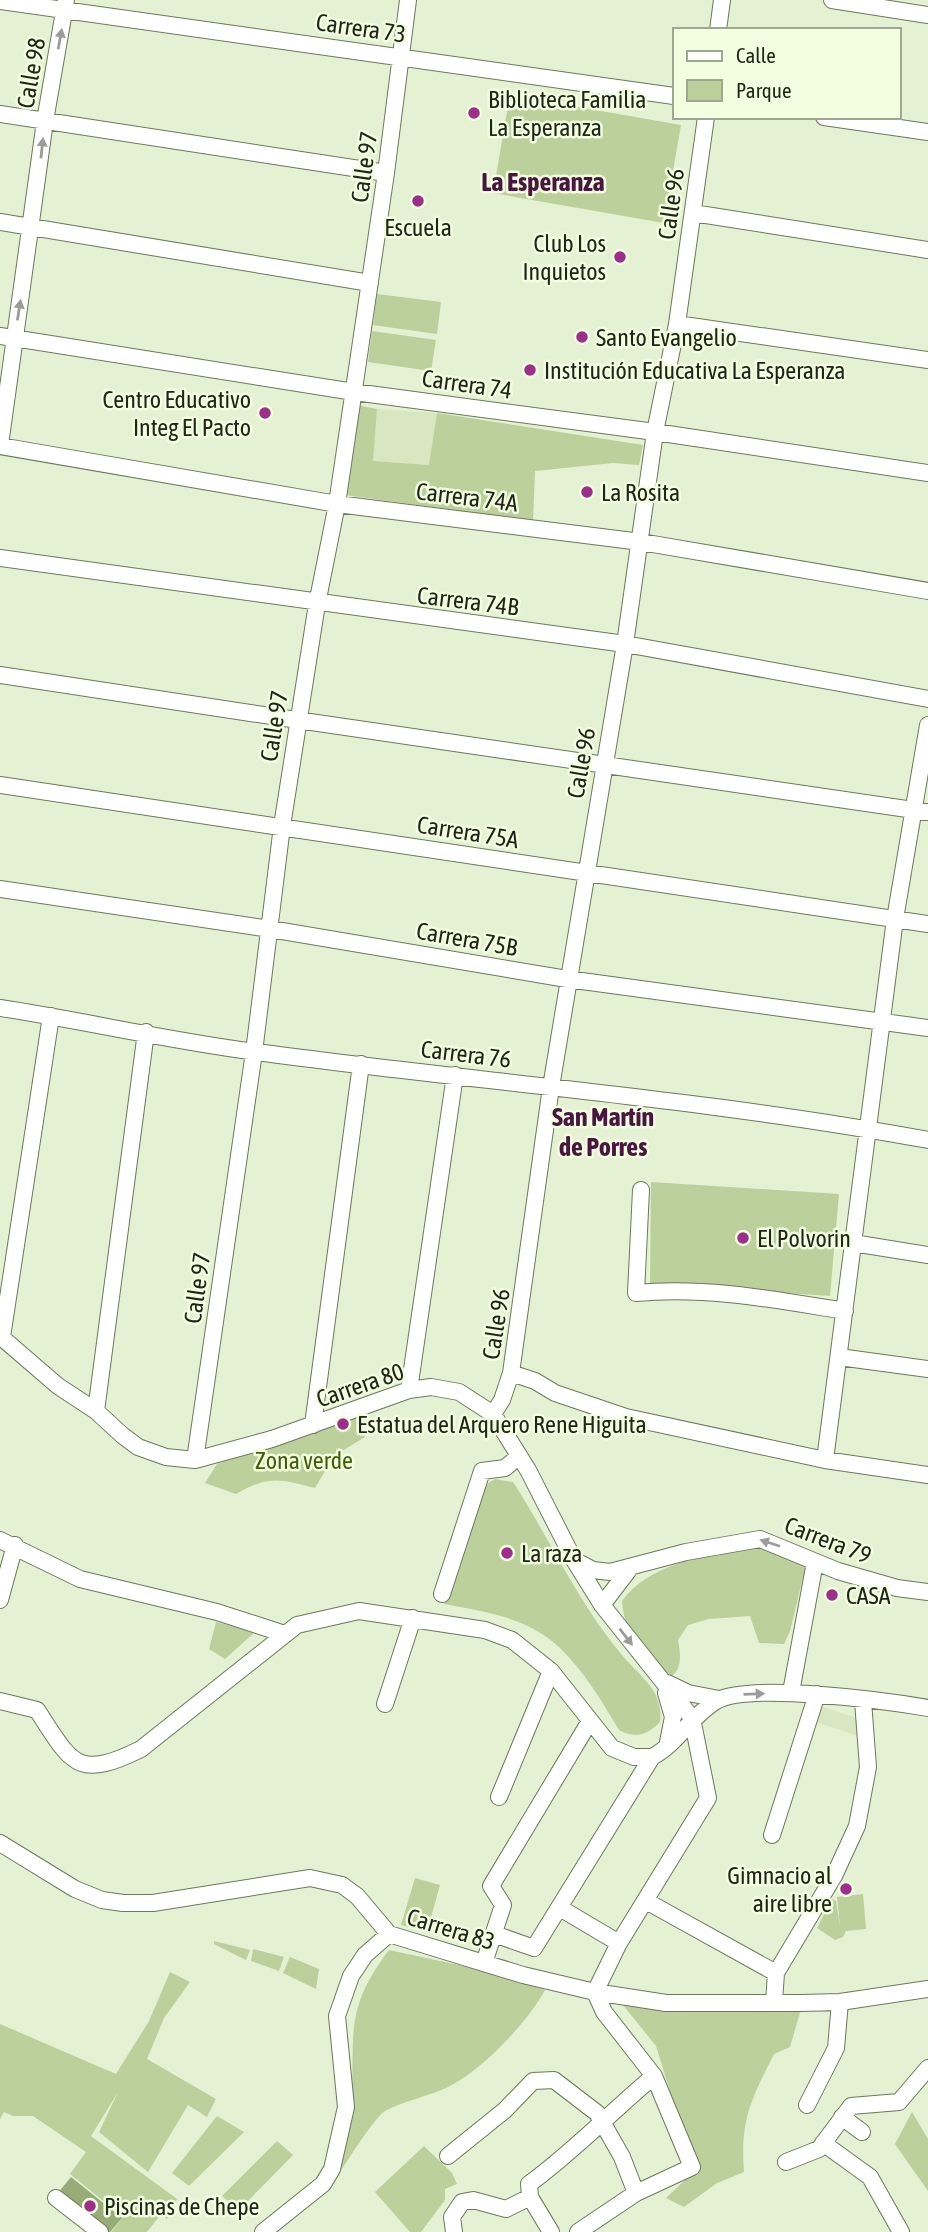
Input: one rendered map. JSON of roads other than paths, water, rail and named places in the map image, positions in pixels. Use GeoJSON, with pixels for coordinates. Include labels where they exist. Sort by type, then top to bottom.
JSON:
{"type":"FeatureCollection","features":[{"type":"Feature","properties":{"kind":"street","name":"Calle 97"},"geometry":{"type":"LineString","coordinates":[[195,1460],[254,1052],[282,826],[354,393],[408,0]]}},
{"type":"Feature","properties":{"kind":"street"},"geometry":{"type":"LineString","coordinates":[[718,28],[722,0]]}},
{"type":"Feature","properties":{"kind":"street"},"geometry":{"type":"LineString","coordinates":[[832,0],[928,15]]}},
{"type":"Feature","properties":{"kind":"street","name":"Carrera 73"},"geometry":{"type":"LineString","coordinates":[[0,1],[66,5],[673,96]]}},
{"type":"Feature","properties":{"kind":"street","name":"Calle 98"},"geometry":{"type":"LineString","coordinates":[[0,446],[7,337],[30,227],[45,121],[66,5]]}},
{"type":"Feature","properties":{"kind":"street"},"geometry":{"type":"LineString","coordinates":[[0,114],[386,173]]}},
{"type":"Feature","properties":{"kind":"street","name":"Calle 96"},"geometry":{"type":"LineString","coordinates":[[493,1413],[502,1400],[511,1373],[551,1087],[625,644],[655,432],[677,324],[706,119]]}},
{"type":"Feature","properties":{"kind":"street"},"geometry":{"type":"LineString","coordinates":[[838,119],[928,132]]}},
{"type":"Feature","properties":{"kind":"street"},"geometry":{"type":"LineString","coordinates":[[693,213],[928,250]]}},
{"type":"Feature","properties":{"kind":"street"},"geometry":{"type":"LineString","coordinates":[[0,222],[370,283]]}},
{"type":"Feature","properties":{"kind":"street"},"geometry":{"type":"LineString","coordinates":[[677,324],[928,360]]}},
{"type":"Feature","properties":{"kind":"street","name":"Carrera 74"},"geometry":{"type":"LineString","coordinates":[[7,337],[354,393],[655,432],[928,473]]}},
{"type":"Feature","properties":{"kind":"street","name":"Carrera 74A"},"geometry":{"type":"LineString","coordinates":[[0,446],[337,504],[641,542],[928,591]]}},
{"type":"Feature","properties":{"kind":"street","name":"Carrera 74B"},"geometry":{"type":"LineString","coordinates":[[0,558],[317,604],[625,644],[928,699]]}},
{"type":"Feature","properties":{"kind":"street"},"geometry":{"type":"LineString","coordinates":[[0,675],[298,722],[603,763],[921,811]]}},
{"type":"Feature","properties":{"kind":"street"},"geometry":{"type":"LineString","coordinates":[[825,1460],[895,919],[921,811],[928,725]]}},
{"type":"Feature","properties":{"kind":"street","name":"Carrera 75A"},"geometry":{"type":"LineString","coordinates":[[0,785],[928,924]]}},
{"type":"Feature","properties":{"kind":"street","name":"Carrera 75B"},"geometry":{"type":"LineString","coordinates":[[0,889],[270,929],[568,979],[928,1027]]}},
{"type":"Feature","properties":{"kind":"street","name":"Carrera 76"},"geometry":{"type":"LineString","coordinates":[[0,1008],[254,1052],[551,1087],[867,1129],[928,1140]]}},
{"type":"Feature","properties":{"kind":"street"},"geometry":{"type":"LineString","coordinates":[[1,1336],[51,1016]]}},
{"type":"Feature","properties":{"kind":"street"},"geometry":{"type":"LineString","coordinates":[[96,1411],[146,1032]]}},
{"type":"Feature","properties":{"kind":"street"},"geometry":{"type":"LineString","coordinates":[[313,1425],[361,1064]]}},
{"type":"Feature","properties":{"kind":"street"},"geometry":{"type":"LineString","coordinates":[[409,1390],[455,1075]]}},
{"type":"Feature","properties":{"kind":"street"},"geometry":{"type":"LineString","coordinates":[[641,1190],[636,1293],[663,1290],[744,1295],[845,1311]]}},
{"type":"Feature","properties":{"kind":"street"},"geometry":{"type":"LineString","coordinates":[[853,1242],[928,1255]]}},
{"type":"Feature","properties":{"kind":"street","name":"Carrera 80"},"geometry":{"type":"LineString","coordinates":[[1,1336],[58,1386],[96,1411],[138,1447],[166,1457],[195,1460],[313,1425],[409,1390],[431,1387],[459,1392],[493,1413],[574,1560],[602,1605],[692,1718]]}},
{"type":"Feature","properties":{"kind":"street"},"geometry":{"type":"LineString","coordinates":[[839,1357],[928,1369]]}},
{"type":"Feature","properties":{"kind":"street"},"geometry":{"type":"LineString","coordinates":[[511,1373],[535,1381],[555,1393],[626,1417],[825,1460],[928,1475]]}},
{"type":"Feature","properties":{"kind":"street"},"geometry":{"type":"LineString","coordinates":[[442,1594],[482,1471],[505,1468],[519,1456]]}},
{"type":"Feature","properties":{"kind":"street","name":"Carrera 79"},"geometry":{"type":"LineString","coordinates":[[574,1560],[593,1570],[610,1572],[751,1539],[769,1541],[815,1562],[897,1588],[928,1592]]}},
{"type":"Feature","properties":{"kind":"street"},"geometry":{"type":"LineString","coordinates":[[0,1600],[8,1542],[24,1554],[80,1578],[217,1612],[285,1634]]}},
{"type":"Feature","properties":{"kind":"street"},"geometry":{"type":"LineString","coordinates":[[791,1692],[815,1562]]}},
{"type":"Feature","properties":{"kind":"street"},"geometry":{"type":"LineString","coordinates":[[602,1605],[631,1567]]}},
{"type":"Feature","properties":{"kind":"street"},"geometry":{"type":"LineString","coordinates":[[0,1701],[37,1710],[69,1759],[84,1766],[117,1761],[141,1749],[297,1625],[359,1611],[485,1630],[512,1640],[551,1671],[590,1721],[621,1754],[652,1757]]}},
{"type":"Feature","properties":{"kind":"street"},"geometry":{"type":"LineString","coordinates":[[385,1704],[413,1618]]}},
{"type":"Feature","properties":{"kind":"street"},"geometry":{"type":"LineString","coordinates":[[499,1797],[551,1671]]}},
{"type":"Feature","properties":{"kind":"street"},"geometry":{"type":"LineString","coordinates":[[661,1680],[688,1693],[719,1699],[791,1692],[928,1708]]}},
{"type":"Feature","properties":{"kind":"street"},"geometry":{"type":"LineString","coordinates":[[661,1680],[673,1717],[666,1748]]}},
{"type":"Feature","properties":{"kind":"street"},"geometry":{"type":"LineString","coordinates":[[772,1835],[817,1694]]}},
{"type":"Feature","properties":{"kind":"street"},"geometry":{"type":"LineString","coordinates":[[495,1934],[534,1948],[652,1757],[666,1748],[692,1718],[719,1699]]}},
{"type":"Feature","properties":{"kind":"street"},"geometry":{"type":"LineString","coordinates":[[774,2003],[776,1973],[834,1876],[857,1826],[868,1767],[863,1701]]}},
{"type":"Feature","properties":{"kind":"street"},"geometry":{"type":"LineString","coordinates":[[578,2232],[636,2193],[692,2167],[654,2077],[604,2012],[595,1992],[619,1943],[708,1798],[692,1718]]}},
{"type":"Feature","properties":{"kind":"street"},"geometry":{"type":"LineString","coordinates":[[484,1963],[503,1905],[491,1886],[590,1721]]}},
{"type":"Feature","properties":{"kind":"street","name":"Carrera 83"},"geometry":{"type":"LineString","coordinates":[[0,1843],[75,1889],[112,1902],[153,1903],[310,1878],[329,1881],[342,1885],[357,1896],[388,1934],[595,1992],[666,2003],[774,2003],[840,2002],[928,1989]]}},
{"type":"Feature","properties":{"kind":"street"},"geometry":{"type":"LineString","coordinates":[[646,1901],[776,1973]]}},
{"type":"Feature","properties":{"kind":"street"},"geometry":{"type":"LineString","coordinates":[[560,1908],[619,1943]]}},
{"type":"Feature","properties":{"kind":"street"},"geometry":{"type":"LineString","coordinates":[[263,2232],[323,2184],[332,2169],[345,2124],[346,2107],[337,2016],[351,1976],[365,1955],[388,1934]]}},
{"type":"Feature","properties":{"kind":"street"},"geometry":{"type":"LineString","coordinates":[[807,2105],[836,2048],[840,2002]]}},
{"type":"Feature","properties":{"kind":"street"},"geometry":{"type":"LineString","coordinates":[[786,2162],[812,2152],[823,2143],[848,2108],[855,2105],[899,2102],[928,2068]]}},
{"type":"Feature","properties":{"kind":"street"},"geometry":{"type":"LineString","coordinates":[[551,2232],[530,2197],[529,2184],[560,2161],[601,2120],[654,2077]]}},
{"type":"Feature","properties":{"kind":"street"},"geometry":{"type":"LineString","coordinates":[[448,2156],[505,2110],[533,2081],[554,2080],[597,2113],[622,2157],[636,2193]]}},
{"type":"Feature","properties":{"kind":"street"},"geometry":{"type":"LineString","coordinates":[[842,2117],[862,2132]]}},
{"type":"Feature","properties":{"kind":"street"},"geometry":{"type":"LineString","coordinates":[[823,2143],[870,2177],[901,2232]]}},
{"type":"Feature","properties":{"kind":"street"},"geometry":{"type":"LineString","coordinates":[[454,2232],[453,2211],[462,2202],[473,2200],[506,2209],[530,2197]]}},
{"type":"Feature","properties":{"kind":"street"},"geometry":{"type":"LineString","coordinates":[[56,2198],[100,2232]]}},
{"type":"Feature","properties":{"kind":"place","name":"Biblioteca Familia La Esperanza"},"geometry":{"type":"Point","coordinates":[474,113]}},
{"type":"Feature","properties":{"kind":"place","name":"Escuela"},"geometry":{"type":"Point","coordinates":[418,201]}},
{"type":"Feature","properties":{"kind":"place","name":"Club Los Inquietos"},"geometry":{"type":"Point","coordinates":[620,257]}},
{"type":"Feature","properties":{"kind":"place","name":"Santo Evangelio"},"geometry":{"type":"Point","coordinates":[582,337]}},
{"type":"Feature","properties":{"kind":"place","name":"Institución Educativa La Esperanza"},"geometry":{"type":"Point","coordinates":[530,370]}},
{"type":"Feature","properties":{"kind":"place","name":"Centro Educativo Integ El Pacto"},"geometry":{"type":"Point","coordinates":[265,413]}},
{"type":"Feature","properties":{"kind":"place","name":"La Rosita"},"geometry":{"type":"Point","coordinates":[587,492]}},
{"type":"Feature","properties":{"kind":"place","name":"El Polvorin"},"geometry":{"type":"Point","coordinates":[743,1238]}},
{"type":"Feature","properties":{"kind":"place","name":"Estatua del Arquero Rene Higuita"},"geometry":{"type":"Point","coordinates":[343,1424]}},
{"type":"Feature","properties":{"kind":"place","name":"La raza"},"geometry":{"type":"Point","coordinates":[507,1553]}},
{"type":"Feature","properties":{"kind":"place","name":"CASA"},"geometry":{"type":"Point","coordinates":[832,1595]}},
{"type":"Feature","properties":{"kind":"place","name":"Gimnacio al aire libre"},"geometry":{"type":"Point","coordinates":[846,1889]}},
{"type":"Feature","properties":{"kind":"place","name":"Piscinas de Chepe"},"geometry":{"type":"Point","coordinates":[90,2206]}},
{"type":"Feature","properties":{"kind":"district","name":"La Esperanza"},"geometry":{"type":"Point","coordinates":[543,182]}},
{"type":"Feature","properties":{"kind":"district","name":"San Martín de Porres"},"geometry":{"type":"Point","coordinates":[603,1132]}},
{"type":"Feature","properties":{"kind":"park label","name":"Zona verde"},"geometry":{"type":"Point","coordinates":[304,1460]}}]}
